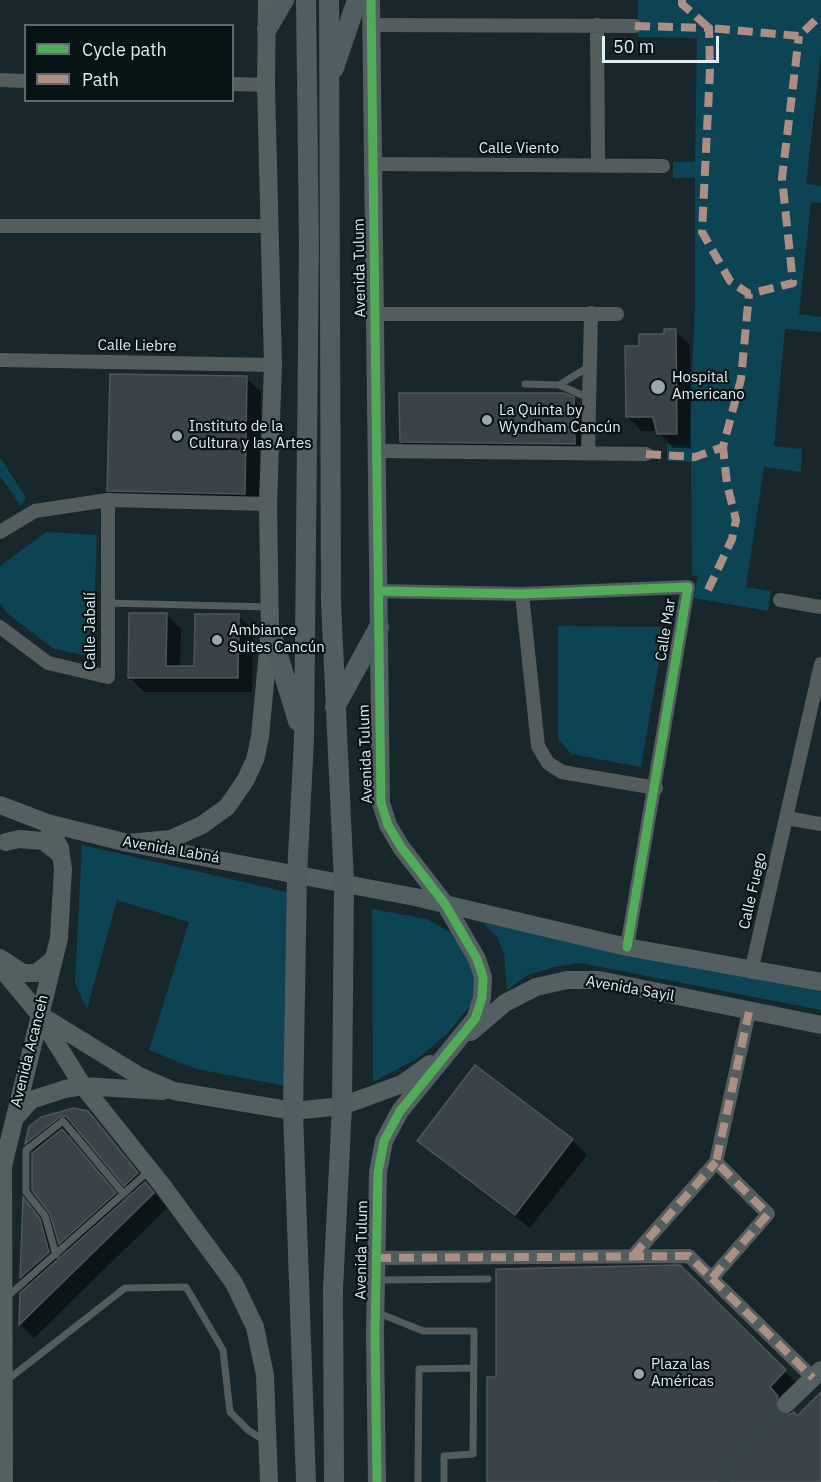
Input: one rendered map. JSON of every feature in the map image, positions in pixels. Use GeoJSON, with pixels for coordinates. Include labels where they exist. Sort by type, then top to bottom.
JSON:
{"type":"FeatureCollection","features":[{"type":"Feature","properties":{"kind":"main road"},"geometry":{"type":"LineString","coordinates":[[267,29],[284,0]]}},
{"type":"Feature","properties":{"kind":"main road"},"geometry":{"type":"LineString","coordinates":[[306,0],[309,246],[304,740],[297,876],[293,1111],[306,1482]]}},
{"type":"Feature","properties":{"kind":"main road","name":"Avenida Tulum"},"geometry":{"type":"LineString","coordinates":[[329,0],[331,602],[344,883],[342,1106],[333,1289],[334,1482]]}},
{"type":"Feature","properties":{"kind":"main road"},"geometry":{"type":"LineString","coordinates":[[329,85],[357,0]]}},
{"type":"Feature","properties":{"kind":"main road"},"geometry":{"type":"LineString","coordinates":[[335,706],[379,627]]}},
{"type":"Feature","properties":{"kind":"main road"},"geometry":{"type":"LineString","coordinates":[[270,629],[304,740]]}},
{"type":"Feature","properties":{"kind":"main road"},"geometry":{"type":"LineString","coordinates":[[301,1482],[306,1455]]}},
{"type":"Feature","properties":{"kind":"street"},"geometry":{"type":"LineString","coordinates":[[128,843],[171,838],[202,825],[227,807],[245,781],[255,760],[260,737],[270,629],[268,504],[273,364],[266,85],[267,0]]}},
{"type":"Feature","properties":{"kind":"street","name":"Avenida Tulum"},"geometry":{"type":"LineString","coordinates":[[371,0],[379,451],[381,803],[388,825],[400,847],[445,904],[477,959],[483,977],[482,999],[476,1019],[400,1112],[384,1141],[378,1172],[376,1258],[377,1482]]}},
{"type":"Feature","properties":{"kind":"street"},"geometry":{"type":"LineString","coordinates":[[371,25],[597,24],[635,26]]}},
{"type":"Feature","properties":{"kind":"street"},"geometry":{"type":"LineString","coordinates":[[597,24],[598,165]]}},
{"type":"Feature","properties":{"kind":"street"},"geometry":{"type":"LineString","coordinates":[[0,80],[24,81]]}},
{"type":"Feature","properties":{"kind":"street"},"geometry":{"type":"LineString","coordinates":[[234,84],[266,85]]}},
{"type":"Feature","properties":{"kind":"street","name":"Calle Viento"},"geometry":{"type":"LineString","coordinates":[[374,164],[663,166]]}},
{"type":"Feature","properties":{"kind":"street"},"geometry":{"type":"LineString","coordinates":[[0,226],[270,226]]}},
{"type":"Feature","properties":{"kind":"street"},"geometry":{"type":"LineString","coordinates":[[588,453],[591,313]]}},
{"type":"Feature","properties":{"kind":"street"},"geometry":{"type":"LineString","coordinates":[[375,314],[617,314]]}},
{"type":"Feature","properties":{"kind":"street","name":"Calle Liebre"},"geometry":{"type":"LineString","coordinates":[[0,360],[273,364]]}},
{"type":"Feature","properties":{"kind":"street"},"geometry":{"type":"LineString","coordinates":[[379,451],[646,454]]}},
{"type":"Feature","properties":{"kind":"street"},"geometry":{"type":"LineString","coordinates":[[0,532],[35,511],[108,500],[268,504]]}},
{"type":"Feature","properties":{"kind":"street","name":"Calle Jabalí"},"geometry":{"type":"LineString","coordinates":[[0,627],[48,663],[108,677],[108,500]]}},
{"type":"Feature","properties":{"kind":"street","name":"Calle Mar"},"geometry":{"type":"LineString","coordinates":[[379,591],[522,594],[688,587],[656,788],[627,947]]}},
{"type":"Feature","properties":{"kind":"street"},"geometry":{"type":"LineString","coordinates":[[522,594],[538,747],[548,763],[562,772],[656,788]]}},
{"type":"Feature","properties":{"kind":"street"},"geometry":{"type":"LineString","coordinates":[[780,600],[821,607]]}},
{"type":"Feature","properties":{"kind":"street","name":"Calle Fuego"},"geometry":{"type":"LineString","coordinates":[[751,972],[821,664]]}},
{"type":"Feature","properties":{"kind":"street","name":"Avenida Labná"},"geometry":{"type":"LineString","coordinates":[[0,805],[47,823],[128,843],[344,883]]}},
{"type":"Feature","properties":{"kind":"street"},"geometry":{"type":"LineString","coordinates":[[786,818],[821,824]]}},
{"type":"Feature","properties":{"kind":"street"},"geometry":{"type":"LineString","coordinates":[[3,845],[47,823]]}},
{"type":"Feature","properties":{"kind":"street","name":"Avenida Acanceh"},"geometry":{"type":"LineString","coordinates":[[4,1482],[1,1349],[3,1166],[59,938],[62,910],[61,855],[47,823]]}},
{"type":"Feature","properties":{"kind":"street"},"geometry":{"type":"LineString","coordinates":[[3,845],[32,839],[43,841],[61,855]]}},
{"type":"Feature","properties":{"kind":"street"},"geometry":{"type":"LineString","coordinates":[[344,883],[627,947],[751,972],[821,982]]}},
{"type":"Feature","properties":{"kind":"street"},"geometry":{"type":"LineString","coordinates":[[0,958],[23,973],[36,973],[54,959]]}},
{"type":"Feature","properties":{"kind":"street"},"geometry":{"type":"LineString","coordinates":[[0,967],[39,1016],[83,1086],[150,1170],[234,1283],[255,1327],[265,1375],[269,1482]]}},
{"type":"Feature","properties":{"kind":"street","name":"Avenida Sayil"},"geometry":{"type":"LineString","coordinates":[[293,1111],[342,1106],[402,1084],[446,1053],[505,1004],[536,987],[567,980],[599,980],[821,1025]]}},
{"type":"Feature","properties":{"kind":"street"},"geometry":{"type":"LineString","coordinates":[[633,1256],[716,1162],[749,1012]]}},
{"type":"Feature","properties":{"kind":"street"},"geometry":{"type":"LineString","coordinates":[[39,1016],[139,1076],[174,1091]]}},
{"type":"Feature","properties":{"kind":"street"},"geometry":{"type":"LineString","coordinates":[[12,1122],[25,1106],[39,1096],[83,1086],[174,1091],[293,1111]]}},
{"type":"Feature","properties":{"kind":"street"},"geometry":{"type":"LineString","coordinates":[[712,1278],[768,1214],[716,1162]]}},
{"type":"Feature","properties":{"kind":"street"},"geometry":{"type":"LineString","coordinates":[[376,1258],[689,1256],[817,1374],[786,1404]]}},
{"type":"Feature","properties":{"kind":"lane"},"geometry":{"type":"LineString","coordinates":[[559,385],[590,366]]}},
{"type":"Feature","properties":{"kind":"lane"},"geometry":{"type":"LineString","coordinates":[[525,384],[559,385],[589,398]]}},
{"type":"Feature","properties":{"kind":"lane"},"geometry":{"type":"LineString","coordinates":[[107,603],[270,607]]}},
{"type":"Feature","properties":{"kind":"lane"},"geometry":{"type":"LineString","coordinates":[[56,1255],[45,1216],[26,1192],[26,1150],[63,1121],[123,1193]]}},
{"type":"Feature","properties":{"kind":"lane"},"geometry":{"type":"LineString","coordinates":[[3,1301],[150,1170]]}},
{"type":"Feature","properties":{"kind":"lane"},"geometry":{"type":"LineString","coordinates":[[376,1280],[488,1279]]}},
{"type":"Feature","properties":{"kind":"lane"},"geometry":{"type":"LineString","coordinates":[[2,1385],[125,1287],[186,1287],[223,1350],[230,1412],[248,1431],[266,1442]]}},
{"type":"Feature","properties":{"kind":"lane"},"geometry":{"type":"LineString","coordinates":[[376,1312],[423,1331],[474,1331],[473,1454],[444,1456],[444,1482]]}},
{"type":"Feature","properties":{"kind":"lane"},"geometry":{"type":"LineString","coordinates":[[418,1482],[419,1369],[474,1368]]}},
{"type":"Feature","properties":{"kind":"shaded area"},"geometry":{"type":"Polygon","coordinates":[[[638,0],[821,0],[821,53],[806,184],[821,186],[821,203],[811,202],[799,314],[821,317],[821,332],[785,329],[774,446],[802,449],[801,472],[764,467],[746,587],[771,591],[768,611],[694,598],[698,575],[692,576],[691,462],[667,461],[667,444],[689,445],[695,306],[695,178],[673,178],[673,162],[695,162],[697,38],[638,37],[638,0]]]}},
{"type":"Feature","properties":{"kind":"shaded area"},"geometry":{"type":"Polygon","coordinates":[[[0,457],[26,498],[21,506],[0,476],[0,457]]]}},
{"type":"Feature","properties":{"kind":"shaded area"},"geometry":{"type":"Polygon","coordinates":[[[46,532],[97,535],[92,657],[54,649],[8,614],[0,603],[0,566],[46,532]]]}},
{"type":"Feature","properties":{"kind":"shaded area"},"geometry":{"type":"Polygon","coordinates":[[[558,626],[665,627],[641,767],[571,754],[558,739],[558,626]]]}},
{"type":"Feature","properties":{"kind":"shaded area"},"geometry":{"type":"Polygon","coordinates":[[[82,845],[287,892],[286,1086],[196,1069],[149,1050],[189,922],[117,900],[87,1009],[75,983],[82,845]]]}},
{"type":"Feature","properties":{"kind":"shaded area"},"geometry":{"type":"Polygon","coordinates":[[[372,909],[427,919],[451,933],[470,957],[475,986],[474,1001],[447,1034],[417,1059],[373,1082],[372,909]]]}},
{"type":"Feature","properties":{"kind":"shaded area"},"geometry":{"type":"Polygon","coordinates":[[[483,923],[821,990],[821,1010],[580,963],[554,967],[528,975],[507,990],[504,953],[497,937],[483,923]]]}},
{"type":"Feature","properties":{"kind":"building","name":"Hospital Americano"},"geometry":{"type":"Polygon","coordinates":[[[664,329],[676,329],[677,434],[657,434],[653,417],[626,417],[625,346],[639,346],[639,334],[664,334],[664,329]]]}},
{"type":"Feature","properties":{"kind":"building","name":"Instituto de la Cultura y las Artes"},"geometry":{"type":"Polygon","coordinates":[[[110,374],[247,376],[245,494],[107,491],[110,374]]]}},
{"type":"Feature","properties":{"kind":"building","name":"La Quinta by Wyndham Cancún"},"geometry":{"type":"Polygon","coordinates":[[[399,393],[563,393],[574,397],[575,444],[400,442],[399,393]]]}},
{"type":"Feature","properties":{"kind":"building","name":"Ambiance Suites Cancún"},"geometry":{"type":"Polygon","coordinates":[[[129,613],[167,613],[166,666],[194,666],[195,614],[239,614],[238,678],[128,678],[129,613]]]}},
{"type":"Feature","properties":{"kind":"building"},"geometry":{"type":"Polygon","coordinates":[[[475,1065],[573,1139],[515,1215],[417,1141],[475,1065]]]}},
{"type":"Feature","properties":{"kind":"building"},"geometry":{"type":"Polygon","coordinates":[[[74,1108],[88,1111],[138,1173],[124,1186],[66,1116],[60,1117],[25,1144],[29,1126],[41,1117],[74,1108]]]}},
{"type":"Feature","properties":{"kind":"building"},"geometry":{"type":"Polygon","coordinates":[[[62,1129],[116,1193],[59,1244],[50,1214],[32,1190],[32,1153],[62,1129]]]}},
{"type":"Feature","properties":{"kind":"building"},"geometry":{"type":"Polygon","coordinates":[[[145,1182],[154,1193],[19,1325],[20,1293],[145,1182]]]}},
{"type":"Feature","properties":{"kind":"building"},"geometry":{"type":"Polygon","coordinates":[[[23,1197],[40,1219],[49,1252],[20,1278],[23,1197]]]}},
{"type":"Feature","properties":{"kind":"building","name":"Plaza las Américas"},"geometry":{"type":"Polygon","coordinates":[[[680,1265],[786,1370],[770,1387],[778,1396],[775,1406],[778,1412],[788,1415],[794,1412],[797,1416],[821,1392],[821,1482],[487,1482],[487,1377],[496,1377],[496,1269],[680,1265]]]}},
{"type":"Feature","properties":{"kind":"tunnel"},"geometry":{"type":"LineString","coordinates":[[721,1482],[729,1461],[786,1404]]}},
{"type":"Feature","properties":{"kind":"marked path"},"geometry":{"type":"LineString","coordinates":[[682,0],[682,4],[709,28],[799,36],[821,15]]}},
{"type":"Feature","properties":{"kind":"marked path"},"geometry":{"type":"LineString","coordinates":[[635,26],[709,28],[710,70],[702,232],[730,281],[749,294],[793,283],[782,178],[799,36]]}},
{"type":"Feature","properties":{"kind":"marked path"},"geometry":{"type":"LineString","coordinates":[[646,454],[695,457],[723,447],[741,379],[749,294]]}},
{"type":"Feature","properties":{"kind":"marked path"},"geometry":{"type":"LineString","coordinates":[[708,590],[732,539],[736,520],[727,484],[723,447]]}},
{"type":"Feature","properties":{"kind":"marked path"},"geometry":{"type":"LineString","coordinates":[[712,1278],[768,1214],[716,1162],[749,1012]]}},
{"type":"Feature","properties":{"kind":"marked path"},"geometry":{"type":"LineString","coordinates":[[633,1256],[716,1162]]}},
{"type":"Feature","properties":{"kind":"marked path"},"geometry":{"type":"LineString","coordinates":[[376,1258],[689,1256],[813,1378]]}},
{"type":"Feature","properties":{"kind":"cycle path"},"geometry":{"type":"LineString","coordinates":[[371,0],[381,803],[388,825],[401,847],[445,904],[477,959],[483,977],[482,998],[475,1019],[400,1111],[384,1141],[378,1172],[375,1333],[377,1482]]}},
{"type":"Feature","properties":{"kind":"cycle path"},"geometry":{"type":"LineString","coordinates":[[379,591],[522,594],[688,587],[627,947]]}},
{"type":"Feature","properties":{"kind":"place","name":"Hospital Americano"},"geometry":{"type":"Point","coordinates":[658,387]}},
{"type":"Feature","properties":{"kind":"place","name":"La Quinta by Wyndham Cancún"},"geometry":{"type":"Point","coordinates":[487,420]}},
{"type":"Feature","properties":{"kind":"place","name":"Instituto de la Cultura y las Artes"},"geometry":{"type":"Point","coordinates":[177,436]}},
{"type":"Feature","properties":{"kind":"place","name":"Ambiance Suites Cancún"},"geometry":{"type":"Point","coordinates":[217,640]}},
{"type":"Feature","properties":{"kind":"place","name":"Plaza las Américas"},"geometry":{"type":"Point","coordinates":[639,1374]}}]}
